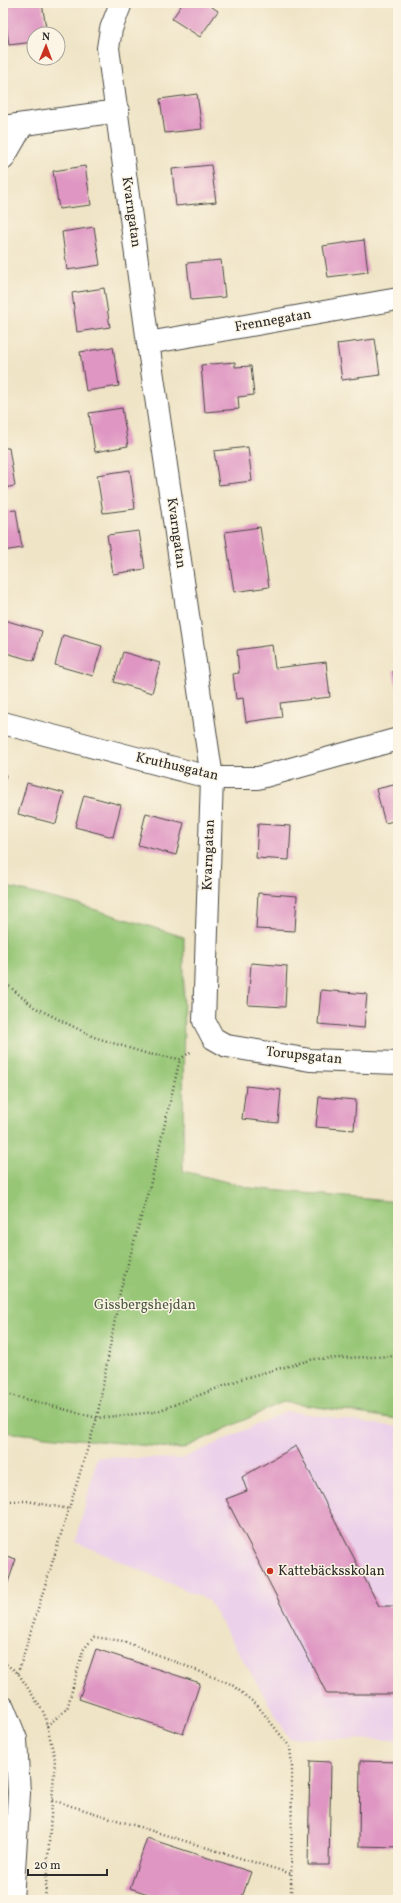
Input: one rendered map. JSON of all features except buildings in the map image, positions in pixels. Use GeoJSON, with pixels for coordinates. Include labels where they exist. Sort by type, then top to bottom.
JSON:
{"type":"FeatureCollection","features":[{"type":"Feature","properties":{"kind":"street","name":"Kvarngatan"},"geometry":{"type":"LineString","coordinates":[[121,3],[111,29],[108,48],[118,111],[148,343],[212,778],[204,1021],[213,1038]]}},
{"type":"Feature","properties":{"kind":"street"},"geometry":{"type":"LineString","coordinates":[[3,159],[13,125],[118,111]]}},
{"type":"Feature","properties":{"kind":"street","name":"Frennegatan"},"geometry":{"type":"LineString","coordinates":[[148,343],[398,299]]}},
{"type":"Feature","properties":{"kind":"street","name":"Kruthusgatan"},"geometry":{"type":"LineString","coordinates":[[3,723],[212,778],[258,778],[398,739]]}},
{"type":"Feature","properties":{"kind":"street","name":"Torupsgatan"},"geometry":{"type":"LineString","coordinates":[[213,1038],[227,1046],[310,1060],[398,1063]]}},
{"type":"Feature","properties":{"kind":"street"},"geometry":{"type":"LineString","coordinates":[[3,1707],[16,1739],[19,1793],[12,1900]]}},
{"type":"Feature","properties":{"kind":"path"},"geometry":{"type":"LineString","coordinates":[[3,981],[34,1007],[94,1037],[148,1054],[180,1059],[213,1038]]}},
{"type":"Feature","properties":{"kind":"path"},"geometry":{"type":"LineString","coordinates":[[18,1673],[97,1418],[120,1292],[152,1178],[180,1059]]}},
{"type":"Feature","properties":{"kind":"path"},"geometry":{"type":"LineString","coordinates":[[3,1393],[97,1418],[155,1412],[244,1378],[314,1359],[398,1356]]}},
{"type":"Feature","properties":{"kind":"path"},"geometry":{"type":"LineString","coordinates":[[3,1501],[27,1501],[69,1509]]}},
{"type":"Feature","properties":{"kind":"path"},"geometry":{"type":"LineString","coordinates":[[47,1726],[67,1709],[83,1650],[94,1637],[123,1640],[231,1684],[257,1705],[290,1747],[292,1767],[292,1900]]}},
{"type":"Feature","properties":{"kind":"path"},"geometry":{"type":"LineString","coordinates":[[52,1800],[292,1874]]}},
{"type":"Feature","properties":{"kind":"shaded area","name":"Kattebäcksskolan"},"geometry":{"type":"Polygon","coordinates":[[[286,1411],[398,1427],[398,1740],[289,1738],[208,1600],[76,1542],[97,1457],[182,1459],[286,1411]]]}},
{"type":"Feature","properties":{"kind":"green space","name":"Gissbergshejdan"},"geometry":{"type":"Polygon","coordinates":[[[3,886],[80,905],[184,937],[183,1171],[251,1188],[398,1202],[398,1419],[283,1402],[182,1449],[3,1432],[3,886]]]}},
{"type":"Feature","properties":{"kind":"place","name":"Kattebäcksskolan"},"geometry":{"type":"Point","coordinates":[270,1571]}}]}
